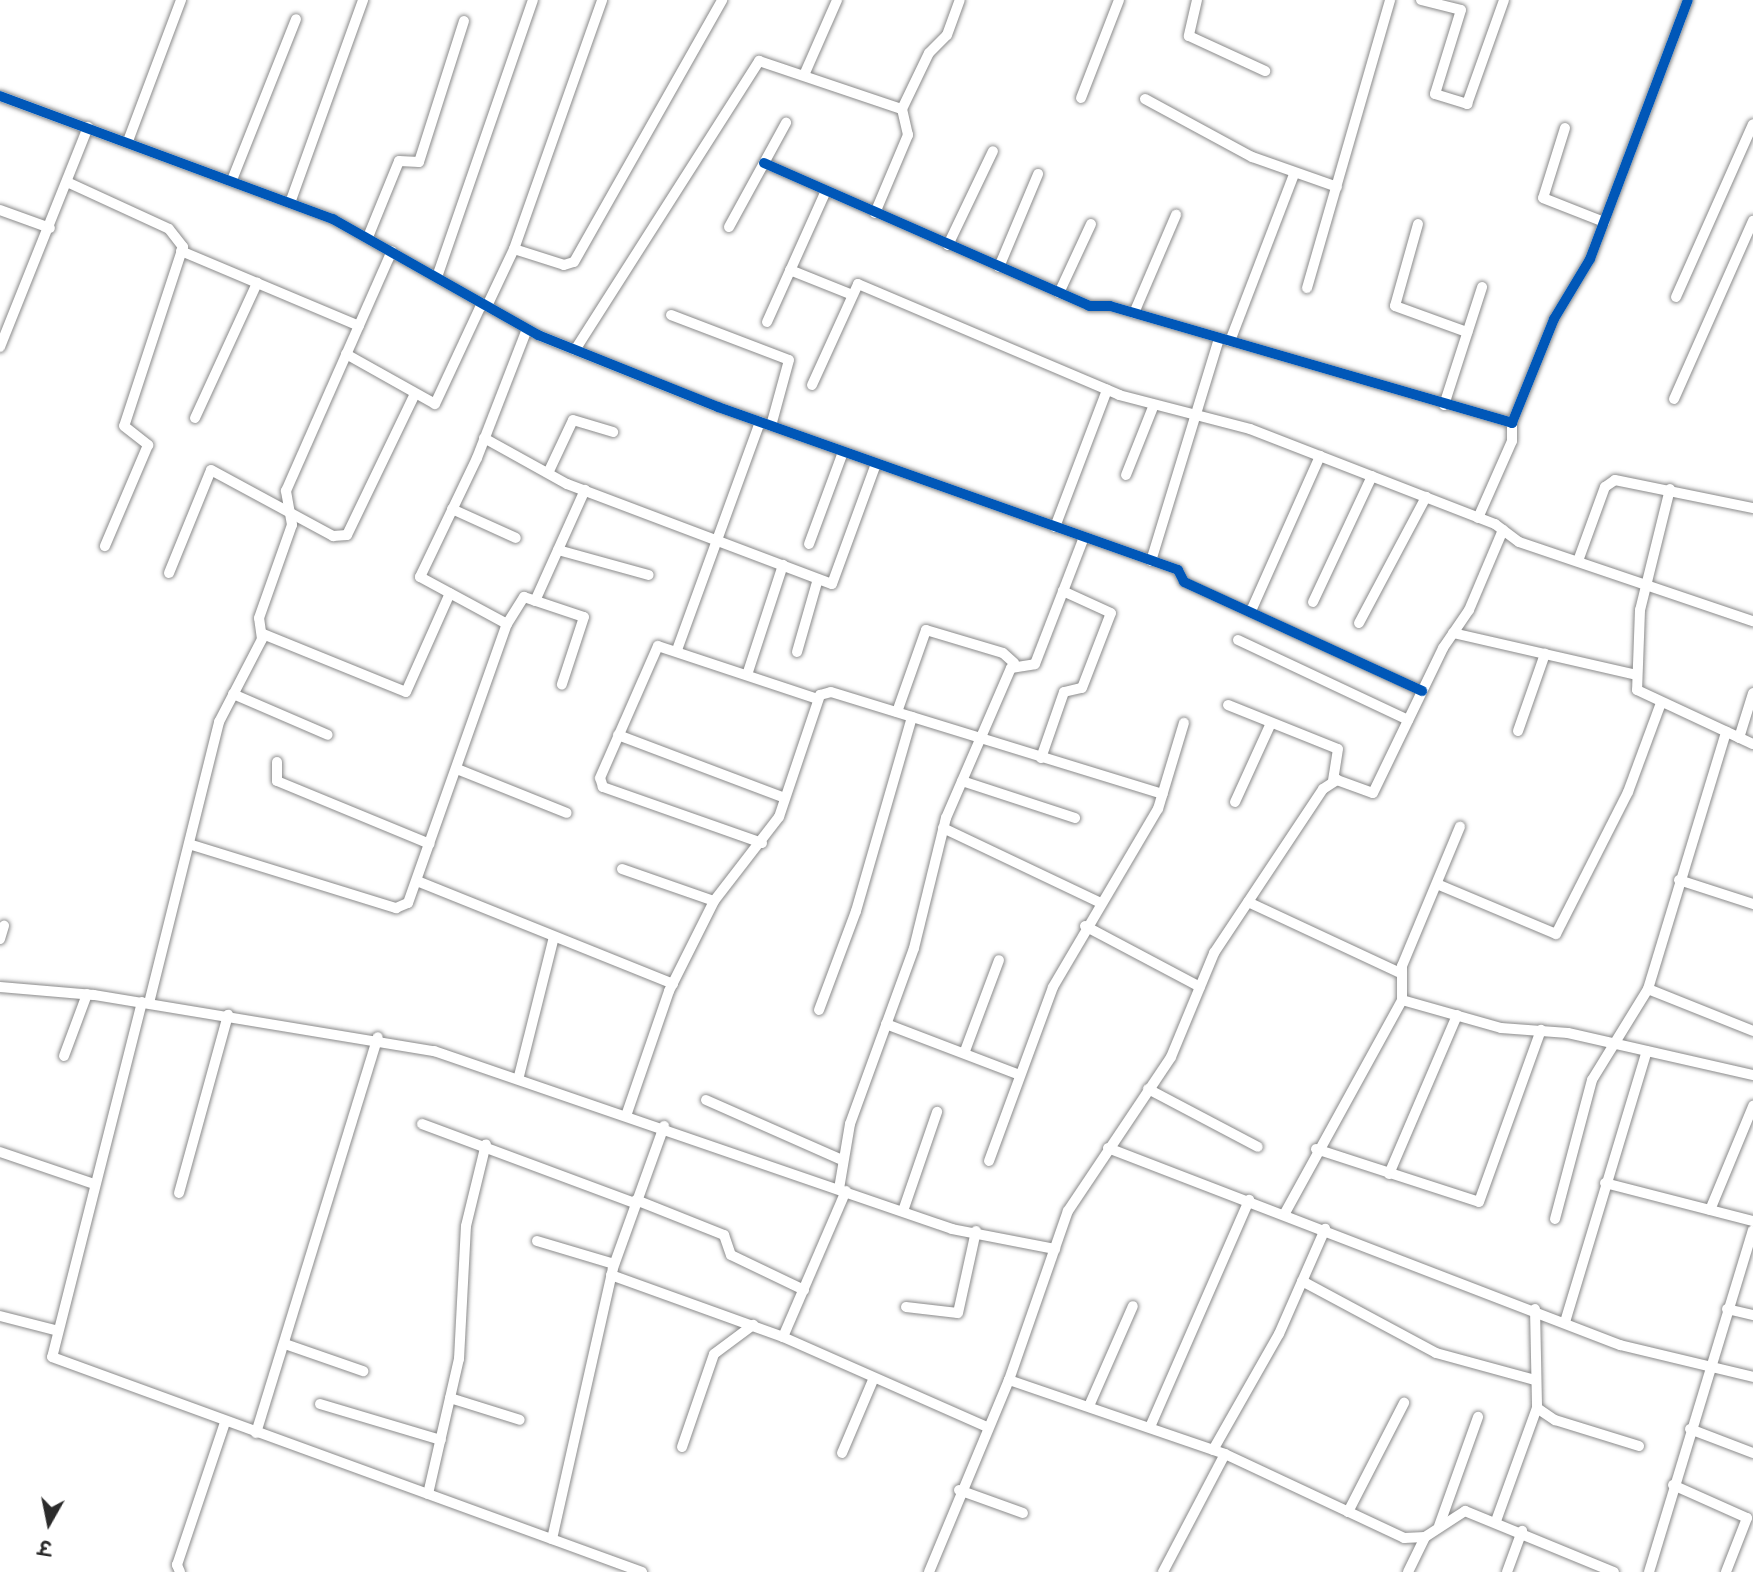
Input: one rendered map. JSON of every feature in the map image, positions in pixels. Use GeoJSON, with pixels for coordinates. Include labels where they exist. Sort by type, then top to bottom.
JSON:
{"type":"FeatureCollection","features":[{"type":"Feature","properties":{"kind":"street"},"geometry":{"type":"LineString","coordinates":[[128,141],[181,0]]}},
{"type":"Feature","properties":{"kind":"street"},"geometry":{"type":"LineString","coordinates":[[290,203],[363,0]]}},
{"type":"Feature","properties":{"kind":"street"},"geometry":{"type":"LineString","coordinates":[[438,277],[533,0]]}},
{"type":"Feature","properties":{"kind":"street"},"geometry":{"type":"LineString","coordinates":[[346,354],[430,405],[439,402],[484,304],[514,249],[602,0]]}},
{"type":"Feature","properties":{"kind":"street"},"geometry":{"type":"LineString","coordinates":[[514,249],[564,265],[574,262],[722,0]]}},
{"type":"Feature","properties":{"kind":"street"},"geometry":{"type":"LineString","coordinates":[[805,73],[837,0]]}},
{"type":"Feature","properties":{"kind":"street"},"geometry":{"type":"LineString","coordinates":[[876,213],[908,135],[902,109],[929,53],[947,35],[960,0]]}},
{"type":"Feature","properties":{"kind":"street"},"geometry":{"type":"LineString","coordinates":[[1082,98],[1119,0]]}},
{"type":"Feature","properties":{"kind":"street"},"geometry":{"type":"LineString","coordinates":[[1196,0],[1189,36],[1265,71]]}},
{"type":"Feature","properties":{"kind":"street"},"geometry":{"type":"LineString","coordinates":[[1307,288],[1390,0]]}},
{"type":"Feature","properties":{"kind":"street"},"geometry":{"type":"LineString","coordinates":[[1421,0],[1461,10],[1435,94],[1467,104],[1504,0]]}},
{"type":"Feature","properties":{"kind":"street"},"geometry":{"type":"LineString","coordinates":[[1478,518],[1512,441],[1512,424],[1542,344],[1604,222],[1688,0]]}},
{"type":"Feature","properties":{"kind":"street"},"geometry":{"type":"LineString","coordinates":[[232,180],[296,19]]}},
{"type":"Feature","properties":{"kind":"street"},"geometry":{"type":"LineString","coordinates":[[368,237],[399,161],[419,162],[464,21]]}},
{"type":"Feature","properties":{"kind":"street"},"geometry":{"type":"LineString","coordinates":[[575,349],[759,61],[805,73],[902,109]]}},
{"type":"Feature","properties":{"kind":"street"},"geometry":{"type":"LineString","coordinates":[[0,96],[232,180],[368,237],[527,329],[575,349],[765,424],[1151,561],[1422,691]]}},
{"type":"Feature","properties":{"kind":"street"},"geometry":{"type":"LineString","coordinates":[[1145,99],[1294,174],[1337,187]]}},
{"type":"Feature","properties":{"kind":"street"},"geometry":{"type":"LineString","coordinates":[[729,227],[786,123]]}},
{"type":"Feature","properties":{"kind":"street"},"geometry":{"type":"LineString","coordinates":[[1676,296],[1753,124]]}},
{"type":"Feature","properties":{"kind":"street"},"geometry":{"type":"LineString","coordinates":[[0,347],[50,228],[88,127]]}},
{"type":"Feature","properties":{"kind":"street"},"geometry":{"type":"LineString","coordinates":[[1565,128],[1543,198],[1604,222]]}},
{"type":"Feature","properties":{"kind":"street"},"geometry":{"type":"LineString","coordinates":[[948,245],[993,150]]}},
{"type":"Feature","properties":{"kind":"street"},"geometry":{"type":"LineString","coordinates":[[764,163],[1059,293],[1512,424]]}},
{"type":"Feature","properties":{"kind":"street"},"geometry":{"type":"LineString","coordinates":[[999,267],[1038,174]]}},
{"type":"Feature","properties":{"kind":"street"},"geometry":{"type":"LineString","coordinates":[[1151,561],[1194,419],[1294,174]]}},
{"type":"Feature","properties":{"kind":"street"},"geometry":{"type":"LineString","coordinates":[[67,182],[169,229],[182,241],[124,426],[148,445],[105,547]]}},
{"type":"Feature","properties":{"kind":"street"},"geometry":{"type":"LineString","coordinates":[[767,322],[826,191]]}},
{"type":"Feature","properties":{"kind":"street"},"geometry":{"type":"LineString","coordinates":[[0,210],[50,228]]}},
{"type":"Feature","properties":{"kind":"street"},"geometry":{"type":"LineString","coordinates":[[1134,313],[1175,215]]}},
{"type":"Feature","properties":{"kind":"street"},"geometry":{"type":"LineString","coordinates":[[1674,399],[1753,221]]}},
{"type":"Feature","properties":{"kind":"street"},"geometry":{"type":"LineString","coordinates":[[1418,223],[1395,306],[1467,332]]}},
{"type":"Feature","properties":{"kind":"street"},"geometry":{"type":"LineString","coordinates":[[1059,293],[1091,224]]}},
{"type":"Feature","properties":{"kind":"street"},"geometry":{"type":"LineString","coordinates":[[181,251],[359,326]]}},
{"type":"Feature","properties":{"kind":"street"},"geometry":{"type":"LineString","coordinates":[[392,251],[286,491],[291,513],[259,618],[262,634],[219,722],[192,845],[94,1184],[50,1352],[55,1360],[552,1539],[622,1569],[642,1572]]}},
{"type":"Feature","properties":{"kind":"street"},"geometry":{"type":"LineString","coordinates":[[790,270],[850,294]]}},
{"type":"Feature","properties":{"kind":"street"},"geometry":{"type":"LineString","coordinates":[[195,418],[257,283]]}},
{"type":"Feature","properties":{"kind":"street"},"geometry":{"type":"LineString","coordinates":[[812,385],[850,294],[858,284],[1107,390],[1194,419],[1235,424],[1478,518],[1503,530],[1519,542],[1753,621]]}},
{"type":"Feature","properties":{"kind":"street"},"geometry":{"type":"LineString","coordinates":[[1444,405],[1482,287]]}},
{"type":"Feature","properties":{"kind":"street"},"geometry":{"type":"LineString","coordinates":[[671,315],[789,360],[717,539],[677,650]]}},
{"type":"Feature","properties":{"kind":"street"},"geometry":{"type":"LineString","coordinates":[[507,624],[420,577],[484,438],[527,329]]}},
{"type":"Feature","properties":{"kind":"street"},"geometry":{"type":"LineString","coordinates":[[1055,527],[1107,390]]}},
{"type":"Feature","properties":{"kind":"street"},"geometry":{"type":"LineString","coordinates":[[169,573],[211,470],[333,536],[347,535],[414,396]]}},
{"type":"Feature","properties":{"kind":"street"},"geometry":{"type":"LineString","coordinates":[[1126,475],[1153,407]]}},
{"type":"Feature","properties":{"kind":"street"},"geometry":{"type":"LineString","coordinates":[[549,471],[573,420],[613,432]]}},
{"type":"Feature","properties":{"kind":"street"},"geometry":{"type":"LineString","coordinates":[[484,438],[585,490],[818,579],[839,579],[876,464]]}},
{"type":"Feature","properties":{"kind":"street"},"geometry":{"type":"LineString","coordinates":[[810,544],[843,452]]}},
{"type":"Feature","properties":{"kind":"street"},"geometry":{"type":"LineString","coordinates":[[1251,611],[1321,456]]}},
{"type":"Feature","properties":{"kind":"street"},"geometry":{"type":"LineString","coordinates":[[1313,603],[1372,477]]}},
{"type":"Feature","properties":{"kind":"street"},"geometry":{"type":"LineString","coordinates":[[1578,561],[1605,487],[1625,479],[1753,508]]}},
{"type":"Feature","properties":{"kind":"street"},"geometry":{"type":"LineString","coordinates":[[1670,489],[1646,583],[1636,675],[1637,690],[1753,744]]}},
{"type":"Feature","properties":{"kind":"street"},"geometry":{"type":"LineString","coordinates":[[535,601],[585,490]]}},
{"type":"Feature","properties":{"kind":"street"},"geometry":{"type":"LineString","coordinates":[[1359,623],[1426,497]]}},
{"type":"Feature","properties":{"kind":"street"},"geometry":{"type":"LineString","coordinates":[[452,509],[516,538]]}},
{"type":"Feature","properties":{"kind":"street"},"geometry":{"type":"LineString","coordinates":[[1333,781],[1373,793],[1503,530]]}},
{"type":"Feature","properties":{"kind":"street"},"geometry":{"type":"LineString","coordinates":[[897,712],[926,630],[1003,653],[1014,663],[1035,664],[1083,537]]}},
{"type":"Feature","properties":{"kind":"street"},"geometry":{"type":"LineString","coordinates":[[558,550],[649,575]]}},
{"type":"Feature","properties":{"kind":"street"},"geometry":{"type":"LineString","coordinates":[[747,675],[783,565]]}},
{"type":"Feature","properties":{"kind":"street"},"geometry":{"type":"LineString","coordinates":[[797,652],[818,579]]}},
{"type":"Feature","properties":{"kind":"street"},"geometry":{"type":"LineString","coordinates":[[1041,758],[1064,692],[1082,688],[1111,613],[1063,592]]}},
{"type":"Feature","properties":{"kind":"street"},"geometry":{"type":"LineString","coordinates":[[262,634],[406,692],[450,593]]}},
{"type":"Feature","properties":{"kind":"street"},"geometry":{"type":"LineString","coordinates":[[192,845],[396,908],[408,903],[507,624],[520,597],[585,620],[562,684]]}},
{"type":"Feature","properties":{"kind":"street"},"geometry":{"type":"LineString","coordinates":[[1453,634],[1636,675]]}},
{"type":"Feature","properties":{"kind":"street"},"geometry":{"type":"LineString","coordinates":[[1238,640],[1408,720]]}},
{"type":"Feature","properties":{"kind":"street"},"geometry":{"type":"LineString","coordinates":[[762,844],[603,787],[600,778],[655,649],[677,650],[817,699],[831,692],[1163,794]]}},
{"type":"Feature","properties":{"kind":"street"},"geometry":{"type":"LineString","coordinates":[[1518,731],[1545,654]]}},
{"type":"Feature","properties":{"kind":"street"},"geometry":{"type":"LineString","coordinates":[[783,1337],[843,1190],[842,1160],[914,948],[943,828],[1014,663]]}},
{"type":"Feature","properties":{"kind":"street"},"geometry":{"type":"LineString","coordinates":[[1739,738],[1753,693]]}},
{"type":"Feature","properties":{"kind":"street"},"geometry":{"type":"LineString","coordinates":[[233,694],[328,734]]}},
{"type":"Feature","properties":{"kind":"street"},"geometry":{"type":"LineString","coordinates":[[627,1113],[673,984],[715,901],[762,844],[785,798],[817,699]]}},
{"type":"Feature","properties":{"kind":"street"},"geometry":{"type":"LineString","coordinates":[[1437,884],[1556,934],[1628,792],[1661,703]]}},
{"type":"Feature","properties":{"kind":"street"},"geometry":{"type":"LineString","coordinates":[[929,1572],[959,1490],[1009,1380],[1068,1211],[1171,1057],[1200,988],[1248,902],[1333,781],[1338,749],[1228,705]]}},
{"type":"Feature","properties":{"kind":"street"},"geometry":{"type":"LineString","coordinates":[[818,1010],[856,911],[912,717]]}},
{"type":"Feature","properties":{"kind":"street"},"geometry":{"type":"LineString","coordinates":[[989,1161],[1017,1074],[1084,926],[1163,794],[1184,723]]}},
{"type":"Feature","properties":{"kind":"street"},"geometry":{"type":"LineString","coordinates":[[1235,802],[1271,723]]}},
{"type":"Feature","properties":{"kind":"street"},"geometry":{"type":"LineString","coordinates":[[1555,1219],[1586,1096],[1609,1043],[1648,989],[1726,732]]}},
{"type":"Feature","properties":{"kind":"street"},"geometry":{"type":"LineString","coordinates":[[618,735],[785,798]]}},
{"type":"Feature","properties":{"kind":"street"},"geometry":{"type":"LineString","coordinates":[[277,762],[277,781],[430,844]]}},
{"type":"Feature","properties":{"kind":"street"},"geometry":{"type":"LineString","coordinates":[[457,769],[567,813]]}},
{"type":"Feature","properties":{"kind":"street"},"geometry":{"type":"LineString","coordinates":[[961,781],[1075,818]]}},
{"type":"Feature","properties":{"kind":"street"},"geometry":{"type":"LineString","coordinates":[[1285,1213],[1316,1149],[1402,1000],[1400,973],[1460,827]]}},
{"type":"Feature","properties":{"kind":"street"},"geometry":{"type":"LineString","coordinates":[[943,828],[1099,902]]}},
{"type":"Feature","properties":{"kind":"street"},"geometry":{"type":"LineString","coordinates":[[622,869],[715,901]]}},
{"type":"Feature","properties":{"kind":"street"},"geometry":{"type":"LineString","coordinates":[[1679,880],[1753,904]]}},
{"type":"Feature","properties":{"kind":"street"},"geometry":{"type":"LineString","coordinates":[[417,881],[673,984]]}},
{"type":"Feature","properties":{"kind":"street"},"geometry":{"type":"LineString","coordinates":[[1248,902],[1400,973]]}},
{"type":"Feature","properties":{"kind":"street"},"geometry":{"type":"LineString","coordinates":[[0,939],[4,926]]}},
{"type":"Feature","properties":{"kind":"street"},"geometry":{"type":"LineString","coordinates":[[1084,926],[1200,988]]}},
{"type":"Feature","properties":{"kind":"street"},"geometry":{"type":"LineString","coordinates":[[519,1076],[554,936]]}},
{"type":"Feature","properties":{"kind":"street"},"geometry":{"type":"LineString","coordinates":[[965,1051],[999,960]]}},
{"type":"Feature","properties":{"kind":"street"},"geometry":{"type":"LineString","coordinates":[[0,987],[87,995],[378,1037],[519,1076],[903,1211],[1055,1249]]}},
{"type":"Feature","properties":{"kind":"street"},"geometry":{"type":"LineString","coordinates":[[1648,989],[1753,1031]]}},
{"type":"Feature","properties":{"kind":"street"},"geometry":{"type":"LineString","coordinates":[[64,1056],[87,995]]}},
{"type":"Feature","properties":{"kind":"street"},"geometry":{"type":"LineString","coordinates":[[1402,1000],[1501,1028],[1541,1030],[1753,1075]]}},
{"type":"Feature","properties":{"kind":"street"},"geometry":{"type":"LineString","coordinates":[[179,1193],[228,1015]]}},
{"type":"Feature","properties":{"kind":"street"},"geometry":{"type":"LineString","coordinates":[[1389,1174],[1457,1015]]}},
{"type":"Feature","properties":{"kind":"street"},"geometry":{"type":"LineString","coordinates":[[886,1024],[965,1051],[1017,1074]]}},
{"type":"Feature","properties":{"kind":"street"},"geometry":{"type":"LineString","coordinates":[[1316,1149],[1479,1202],[1541,1030]]}},
{"type":"Feature","properties":{"kind":"street"},"geometry":{"type":"LineString","coordinates":[[256,1433],[378,1037]]}},
{"type":"Feature","properties":{"kind":"street"},"geometry":{"type":"LineString","coordinates":[[1565,1322],[1647,1051]]}},
{"type":"Feature","properties":{"kind":"street"},"geometry":{"type":"LineString","coordinates":[[1149,1089],[1258,1147]]}},
{"type":"Feature","properties":{"kind":"street"},"geometry":{"type":"LineString","coordinates":[[706,1100],[842,1160]]}},
{"type":"Feature","properties":{"kind":"street"},"geometry":{"type":"LineString","coordinates":[[1710,1210],[1753,1106]]}},
{"type":"Feature","properties":{"kind":"street"},"geometry":{"type":"LineString","coordinates":[[903,1211],[937,1112]]}},
{"type":"Feature","properties":{"kind":"street"},"geometry":{"type":"LineString","coordinates":[[422,1124],[486,1144],[724,1235],[731,1255],[804,1290]]}},
{"type":"Feature","properties":{"kind":"street"},"geometry":{"type":"LineString","coordinates":[[552,1539],[613,1269],[635,1201],[664,1126]]}},
{"type":"Feature","properties":{"kind":"street"},"geometry":{"type":"LineString","coordinates":[[428,1494],[460,1351],[466,1226],[486,1144]]}},
{"type":"Feature","properties":{"kind":"street"},"geometry":{"type":"LineString","coordinates":[[1108,1148],[1325,1228],[1535,1309],[1620,1345],[1753,1377]]}},
{"type":"Feature","properties":{"kind":"street"},"geometry":{"type":"LineString","coordinates":[[0,1152],[94,1184]]}},
{"type":"Feature","properties":{"kind":"street"},"geometry":{"type":"LineString","coordinates":[[1605,1183],[1753,1221]]}},
{"type":"Feature","properties":{"kind":"street"},"geometry":{"type":"LineString","coordinates":[[1150,1427],[1249,1200]]}},
{"type":"Feature","properties":{"kind":"street"},"geometry":{"type":"LineString","coordinates":[[1213,1450],[1302,1281],[1325,1228]]}},
{"type":"Feature","properties":{"kind":"street"},"geometry":{"type":"LineString","coordinates":[[1649,1572],[1709,1366],[1753,1230]]}},
{"type":"Feature","properties":{"kind":"street"},"geometry":{"type":"LineString","coordinates":[[906,1307],[958,1313],[976,1231]]}},
{"type":"Feature","properties":{"kind":"street"},"geometry":{"type":"LineString","coordinates":[[537,1241],[783,1337],[873,1380],[987,1427]]}},
{"type":"Feature","properties":{"kind":"street"},"geometry":{"type":"LineString","coordinates":[[1302,1281],[1436,1353],[1535,1380]]}},
{"type":"Feature","properties":{"kind":"street"},"geometry":{"type":"LineString","coordinates":[[1089,1406],[1133,1306]]}},
{"type":"Feature","properties":{"kind":"street"},"geometry":{"type":"LineString","coordinates":[[1496,1521],[1537,1408],[1535,1309]]}},
{"type":"Feature","properties":{"kind":"street"},"geometry":{"type":"LineString","coordinates":[[1727,1309],[1753,1315]]}},
{"type":"Feature","properties":{"kind":"street"},"geometry":{"type":"LineString","coordinates":[[0,1316],[55,1330]]}},
{"type":"Feature","properties":{"kind":"street"},"geometry":{"type":"LineString","coordinates":[[682,1447],[714,1354],[753,1325]]}},
{"type":"Feature","properties":{"kind":"street"},"geometry":{"type":"LineString","coordinates":[[285,1344],[363,1371]]}},
{"type":"Feature","properties":{"kind":"street"},"geometry":{"type":"LineString","coordinates":[[842,1453],[873,1380]]}},
{"type":"Feature","properties":{"kind":"street"},"geometry":{"type":"LineString","coordinates":[[1009,1380],[1225,1454],[1404,1538],[1425,1537]]}},
{"type":"Feature","properties":{"kind":"street"},"geometry":{"type":"LineString","coordinates":[[450,1398],[520,1420]]}},
{"type":"Feature","properties":{"kind":"street"},"geometry":{"type":"LineString","coordinates":[[1348,1512],[1404,1403]]}},
{"type":"Feature","properties":{"kind":"street"},"geometry":{"type":"LineString","coordinates":[[320,1404],[440,1440]]}},
{"type":"Feature","properties":{"kind":"street"},"geometry":{"type":"LineString","coordinates":[[1537,1408],[1555,1420],[1639,1446]]}},
{"type":"Feature","properties":{"kind":"street"},"geometry":{"type":"LineString","coordinates":[[1439,1526],[1478,1417]]}},
{"type":"Feature","properties":{"kind":"street"},"geometry":{"type":"LineString","coordinates":[[180,1572],[177,1565],[225,1422]]}},
{"type":"Feature","properties":{"kind":"street"},"geometry":{"type":"LineString","coordinates":[[1690,1429],[1753,1453]]}},
{"type":"Feature","properties":{"kind":"street"},"geometry":{"type":"LineString","coordinates":[[1163,1572],[1225,1454]]}},
{"type":"Feature","properties":{"kind":"street"},"geometry":{"type":"LineString","coordinates":[[1673,1485],[1747,1518],[1726,1572]]}},
{"type":"Feature","properties":{"kind":"street"},"geometry":{"type":"LineString","coordinates":[[959,1490],[1023,1513]]}},
{"type":"Feature","properties":{"kind":"street"},"geometry":{"type":"LineString","coordinates":[[1408,1572],[1425,1537],[1465,1511],[1522,1531],[1614,1572]]}},
{"type":"Feature","properties":{"kind":"street"},"geometry":{"type":"LineString","coordinates":[[1507,1572],[1522,1531]]}},
{"type":"Feature","properties":{"kind":"cycle path"},"geometry":{"type":"LineString","coordinates":[[764,163],[1089,306],[1110,306],[1512,423],[1554,319],[1590,259],[1688,0]]}},
{"type":"Feature","properties":{"kind":"cycle path"},"geometry":{"type":"LineString","coordinates":[[0,96],[333,219],[538,335],[718,407],[1178,570],[1184,582],[1422,691]]}}]}
